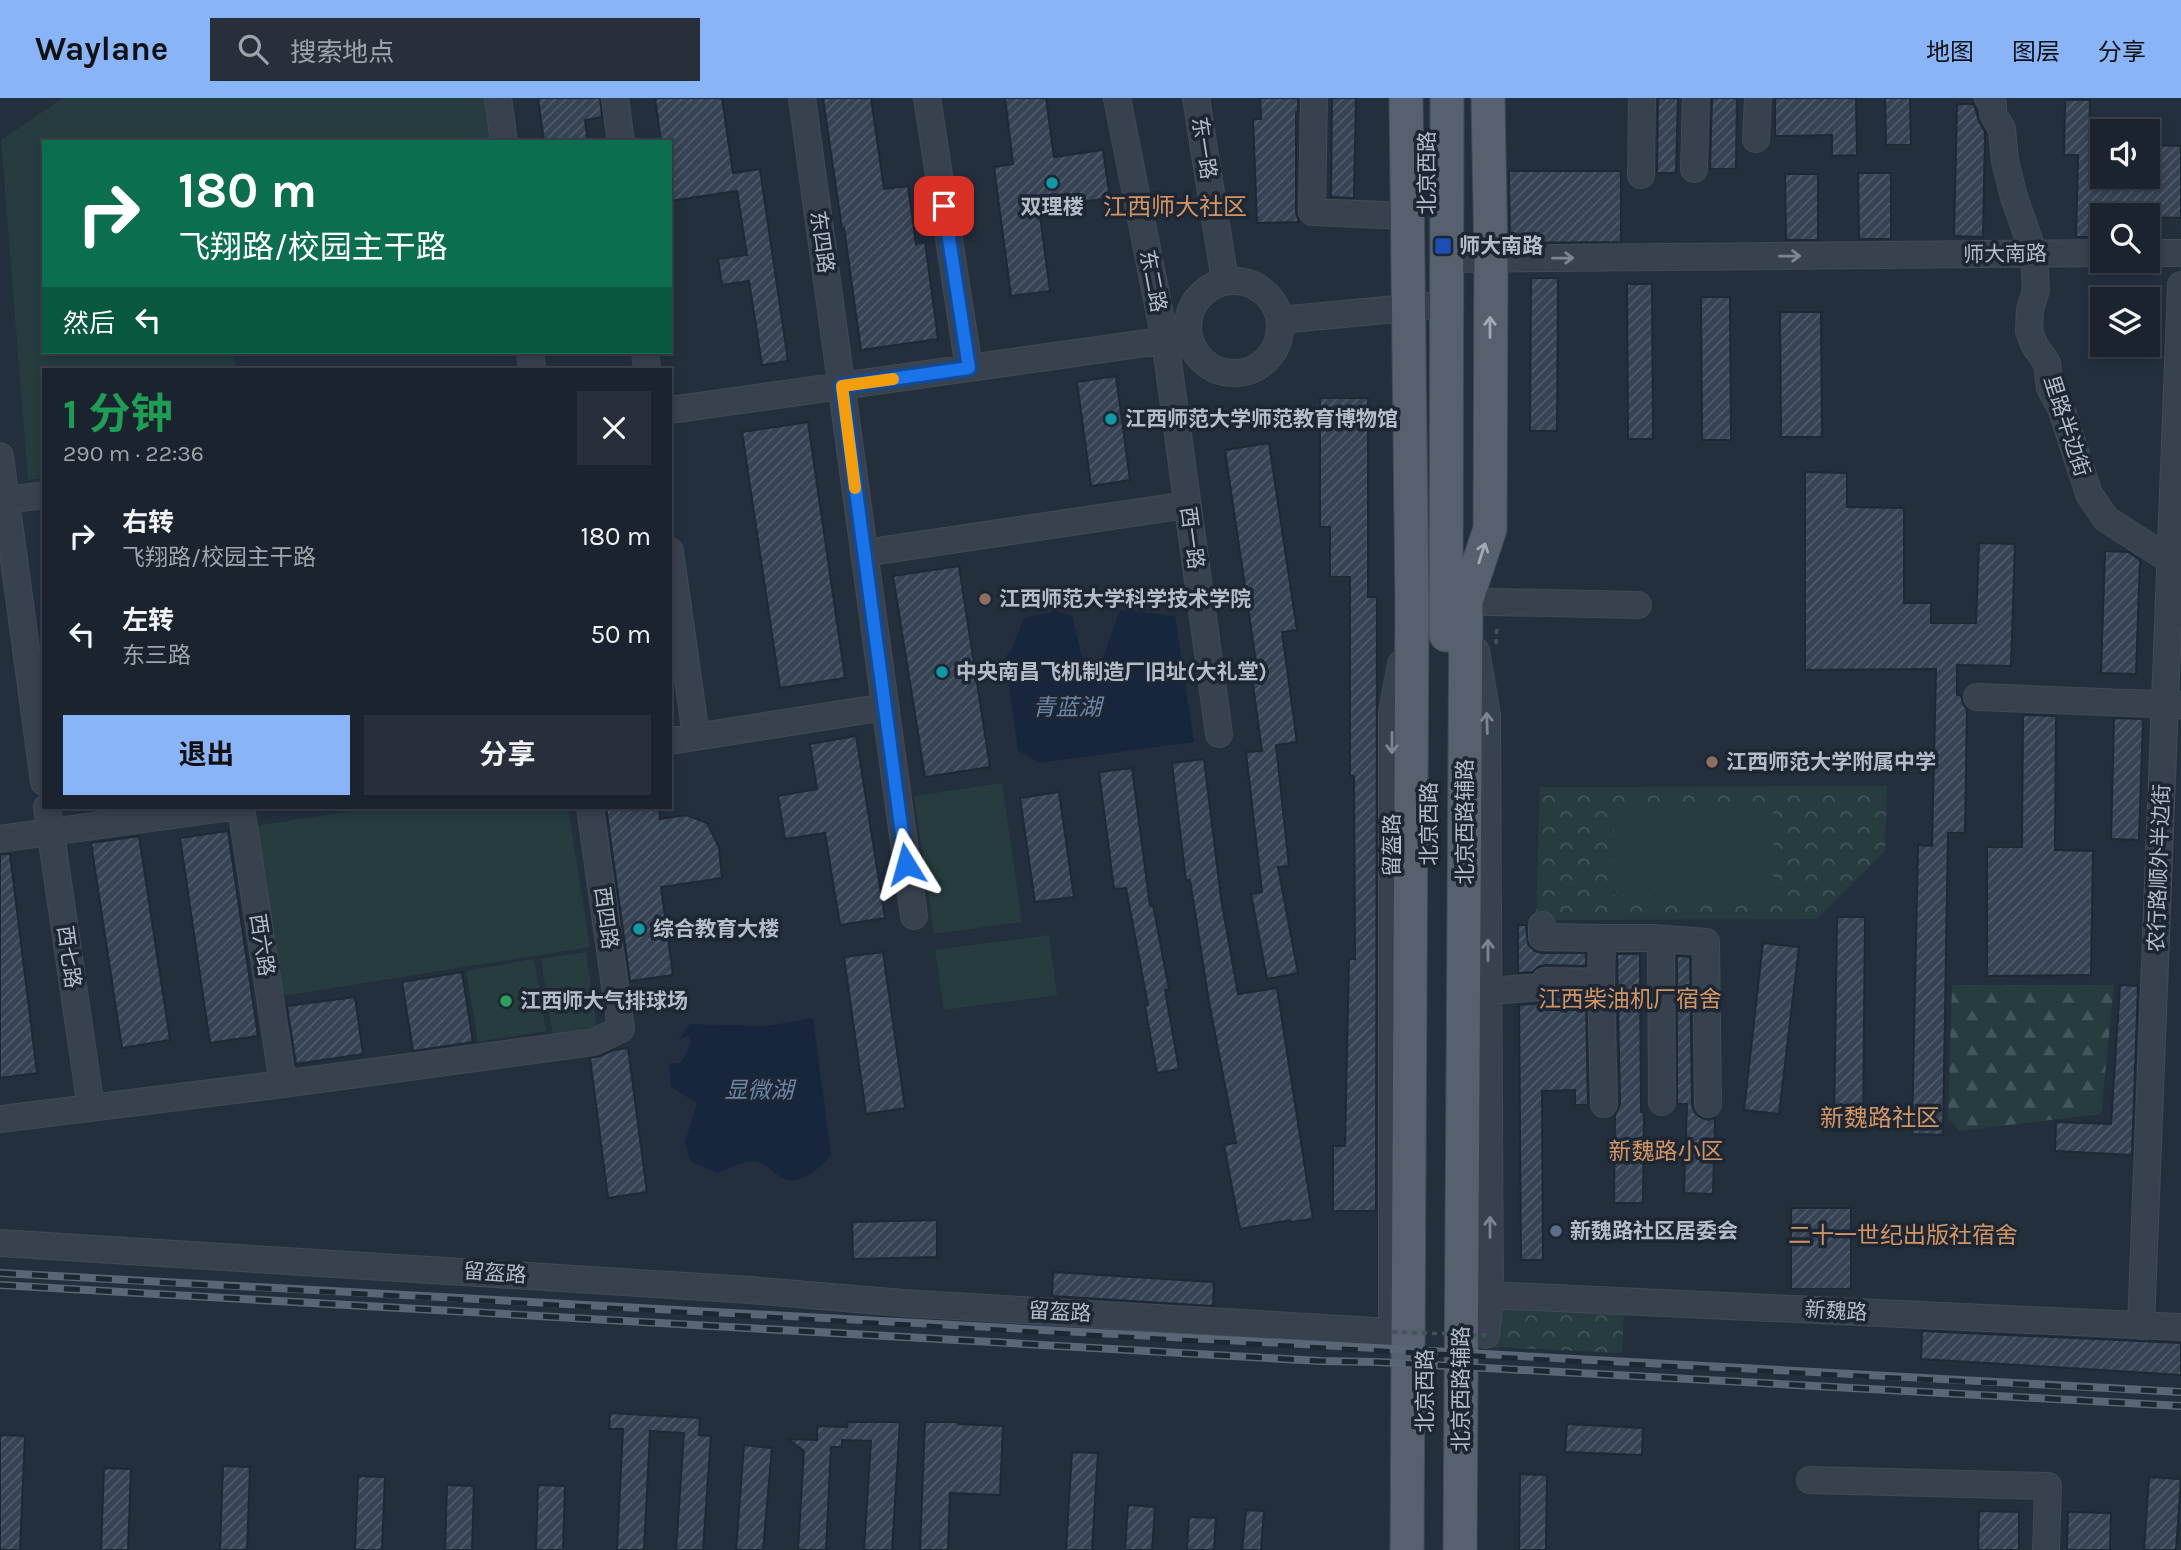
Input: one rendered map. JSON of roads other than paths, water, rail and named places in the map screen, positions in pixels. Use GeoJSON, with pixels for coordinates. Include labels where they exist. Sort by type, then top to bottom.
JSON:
{"type":"FeatureCollection","features":[{"type":"Feature","properties":{"kind":"main road"},"geometry":{"type":"LineString","coordinates":[[1406,98],[1408,216],[1419,308],[1412,603],[1407,1550]]}},
{"type":"Feature","properties":{"kind":"main road","name":"北京西路"},"geometry":{"type":"LineString","coordinates":[[1424,1550],[1430,602],[1419,308],[1427,98]]}},
{"type":"Feature","properties":{"kind":"main road","name":"北京西路"},"geometry":{"type":"LineString","coordinates":[[1440,1550],[1456,601],[1446,259],[1447,98]]}},
{"type":"Feature","properties":{"kind":"main road","name":"北京西路辅路"},"geometry":{"type":"LineString","coordinates":[[1460,1550],[1456,601],[1490,528],[1491,259],[1488,98]]}},
{"type":"Feature","properties":{"kind":"street"},"geometry":{"type":"LineString","coordinates":[[498,98],[503,140]]}},
{"type":"Feature","properties":{"kind":"street"},"geometry":{"type":"LineString","coordinates":[[615,98],[621,140]]}},
{"type":"Feature","properties":{"kind":"street","name":"东四路"},"geometry":{"type":"LineString","coordinates":[[803,98],[914,916]]}},
{"type":"Feature","properties":{"kind":"street"},"geometry":{"type":"LineString","coordinates":[[927,98],[969,368]]}},
{"type":"Feature","properties":{"kind":"street","name":"东二路"},"geometry":{"type":"LineString","coordinates":[[1117,98],[1177,339]]}},
{"type":"Feature","properties":{"kind":"street","name":"东一路"},"geometry":{"type":"LineString","coordinates":[[1196,98],[1225,281]]}},
{"type":"Feature","properties":{"kind":"street"},"geometry":{"type":"LineString","coordinates":[[1314,98],[1312,212],[1408,216]]}},
{"type":"Feature","properties":{"kind":"street"},"geometry":{"type":"LineString","coordinates":[[1641,175],[1642,98]]}},
{"type":"Feature","properties":{"kind":"street"},"geometry":{"type":"LineString","coordinates":[[1694,169],[1696,98]]}},
{"type":"Feature","properties":{"kind":"street"},"geometry":{"type":"LineString","coordinates":[[1756,139],[1758,98]]}},
{"type":"Feature","properties":{"kind":"street","name":"里路半边街"},"geometry":{"type":"LineString","coordinates":[[1988,98],[1993,104],[1993,114],[2003,129],[2005,162],[2034,254],[2036,290],[2029,310],[2029,331],[2035,346],[2047,363],[2049,388],[2061,408],[2089,494],[2106,519],[2170,560]]}},
{"type":"Feature","properties":{"kind":"street","name":"师大南路"},"geometry":{"type":"LineString","coordinates":[[1446,259],[2090,253]]}},
{"type":"Feature","properties":{"kind":"street"},"geometry":{"type":"LineString","coordinates":[[2160,253],[2181,253]]}},
{"type":"Feature","properties":{"kind":"street"},"geometry":{"type":"LineString","coordinates":[[672,410],[1177,339],[1195,351],[1205,363],[1234,373],[1250,370],[1263,363],[1273,351],[1279,336],[1280,320],[1267,294],[1255,285],[1241,281],[1225,281],[1211,286],[1200,295],[1191,307],[1188,322],[1177,339]]}},
{"type":"Feature","properties":{"kind":"street","name":"农行路顺外半边街"},"geometry":{"type":"LineString","coordinates":[[2141,1326],[2173,705],[2170,560],[2179,400],[2181,285]]}},
{"type":"Feature","properties":{"kind":"street"},"geometry":{"type":"LineString","coordinates":[[1280,320],[1419,308]]}},
{"type":"Feature","properties":{"kind":"street","name":"西一路"},"geometry":{"type":"LineString","coordinates":[[1177,339],[1187,506],[1219,734]]}},
{"type":"Feature","properties":{"kind":"street"},"geometry":{"type":"LineString","coordinates":[[0,456],[3,501],[42,768]]}},
{"type":"Feature","properties":{"kind":"street"},"geometry":{"type":"LineString","coordinates":[[3,501],[42,495]]}},
{"type":"Feature","properties":{"kind":"street"},"geometry":{"type":"LineString","coordinates":[[864,553],[1187,506]]}},
{"type":"Feature","properties":{"kind":"street"},"geometry":{"type":"LineString","coordinates":[[672,582],[683,738],[885,707]]}},
{"type":"Feature","properties":{"kind":"street"},"geometry":{"type":"LineString","coordinates":[[1486,1335],[1490,1295],[1487,715],[1456,601],[1638,605]]}},
{"type":"Feature","properties":{"kind":"street","name":"留盔路"},"geometry":{"type":"LineString","coordinates":[[0,1243],[750,1290],[903,1303],[1392,1332],[1392,712],[1412,603]]}},
{"type":"Feature","properties":{"kind":"street"},"geometry":{"type":"LineString","coordinates":[[1977,697],[2173,705]]}},
{"type":"Feature","properties":{"kind":"street"},"geometry":{"type":"LineString","coordinates":[[0,839],[49,820],[204,809]]}},
{"type":"Feature","properties":{"kind":"street","name":"西六路"},"geometry":{"type":"LineString","coordinates":[[241,809],[283,1084]]}},
{"type":"Feature","properties":{"kind":"street","name":"西四路"},"geometry":{"type":"LineString","coordinates":[[283,1084],[594,1042],[621,1028],[590,809]]}},
{"type":"Feature","properties":{"kind":"street","name":"西七路"},"geometry":{"type":"LineString","coordinates":[[49,820],[91,1108]]}},
{"type":"Feature","properties":{"kind":"street"},"geometry":{"type":"LineString","coordinates":[[1542,925],[1542,937],[1652,938],[1706,942],[1708,1104]]}},
{"type":"Feature","properties":{"kind":"street"},"geometry":{"type":"LineString","coordinates":[[1602,938],[1604,1104]]}},
{"type":"Feature","properties":{"kind":"street"},"geometry":{"type":"LineString","coordinates":[[1652,938],[1661,948],[1662,1102]]}},
{"type":"Feature","properties":{"kind":"street"},"geometry":{"type":"LineString","coordinates":[[1489,991],[1541,987],[1545,981],[1601,982]]}},
{"type":"Feature","properties":{"kind":"street"},"geometry":{"type":"LineString","coordinates":[[0,1119],[283,1084]]}},
{"type":"Feature","properties":{"kind":"street","name":"新魏路"},"geometry":{"type":"LineString","coordinates":[[1490,1295],[2181,1327]]}},
{"type":"Feature","properties":{"kind":"street"},"geometry":{"type":"LineString","coordinates":[[1810,1480],[2048,1486],[2046,1550]]}},
{"type":"Feature","properties":{"kind":"water","name":"青蓝湖"},"geometry":{"type":"Polygon","coordinates":[[[1120,610],[1175,616],[1194,742],[1039,763],[1018,750],[1005,658],[1024,618],[1056,611],[1072,616],[1082,657],[1101,663],[1120,610]]]}},
{"type":"Feature","properties":{"kind":"water","name":"显微湖"},"geometry":{"type":"Polygon","coordinates":[[[813,1018],[831,1155],[808,1176],[793,1180],[779,1176],[765,1165],[755,1162],[738,1164],[717,1173],[690,1161],[685,1142],[697,1103],[671,1087],[669,1064],[681,1063],[691,1043],[689,1036],[679,1039],[690,1024],[767,1026],[813,1018]]]}},
{"type":"Feature","properties":{"kind":"railway"},"geometry":{"type":"LineString","coordinates":[[0,1273],[1363,1350],[2181,1392]]}},
{"type":"Feature","properties":{"kind":"railway"},"geometry":{"type":"LineString","coordinates":[[0,1285],[1320,1361],[2181,1406]]}},
{"type":"Feature","properties":{"kind":"place","name":"双理楼"},"geometry":{"type":"Point","coordinates":[1052,183]}},
{"type":"Feature","properties":{"kind":"place","name":"师大南路"},"geometry":{"type":"Point","coordinates":[1443,246]}},
{"type":"Feature","properties":{"kind":"place","name":"江西师范大学师范教育博物馆"},"geometry":{"type":"Point","coordinates":[1111,419]}},
{"type":"Feature","properties":{"kind":"place","name":"江西师范大学科学技术学院"},"geometry":{"type":"Point","coordinates":[985,599]}},
{"type":"Feature","properties":{"kind":"place","name":"中央南昌飞机制造厂旧址(大礼堂)"},"geometry":{"type":"Point","coordinates":[942,672]}},
{"type":"Feature","properties":{"kind":"place","name":"江西师范大学附属中学"},"geometry":{"type":"Point","coordinates":[1712,762]}},
{"type":"Feature","properties":{"kind":"place","name":"综合教育大楼"},"geometry":{"type":"Point","coordinates":[639,929]}},
{"type":"Feature","properties":{"kind":"place","name":"江西师大气排球场"},"geometry":{"type":"Point","coordinates":[506,1001]}},
{"type":"Feature","properties":{"kind":"place","name":"新魏路社区居委会"},"geometry":{"type":"Point","coordinates":[1556,1231]}},
{"type":"Feature","properties":{"kind":"district","name":"江西师大社区"},"geometry":{"type":"Point","coordinates":[1175,207]}},
{"type":"Feature","properties":{"kind":"district","name":"江西柴油机厂宿舍"},"geometry":{"type":"Point","coordinates":[1630,999]}},
{"type":"Feature","properties":{"kind":"district","name":"新魏路社区"},"geometry":{"type":"Point","coordinates":[1880,1118]}},
{"type":"Feature","properties":{"kind":"district","name":"新魏路小区"},"geometry":{"type":"Point","coordinates":[1666,1151]}},
{"type":"Feature","properties":{"kind":"district","name":"二十一世纪出版社宿舍"},"geometry":{"type":"Point","coordinates":[1903,1235]}}]}
